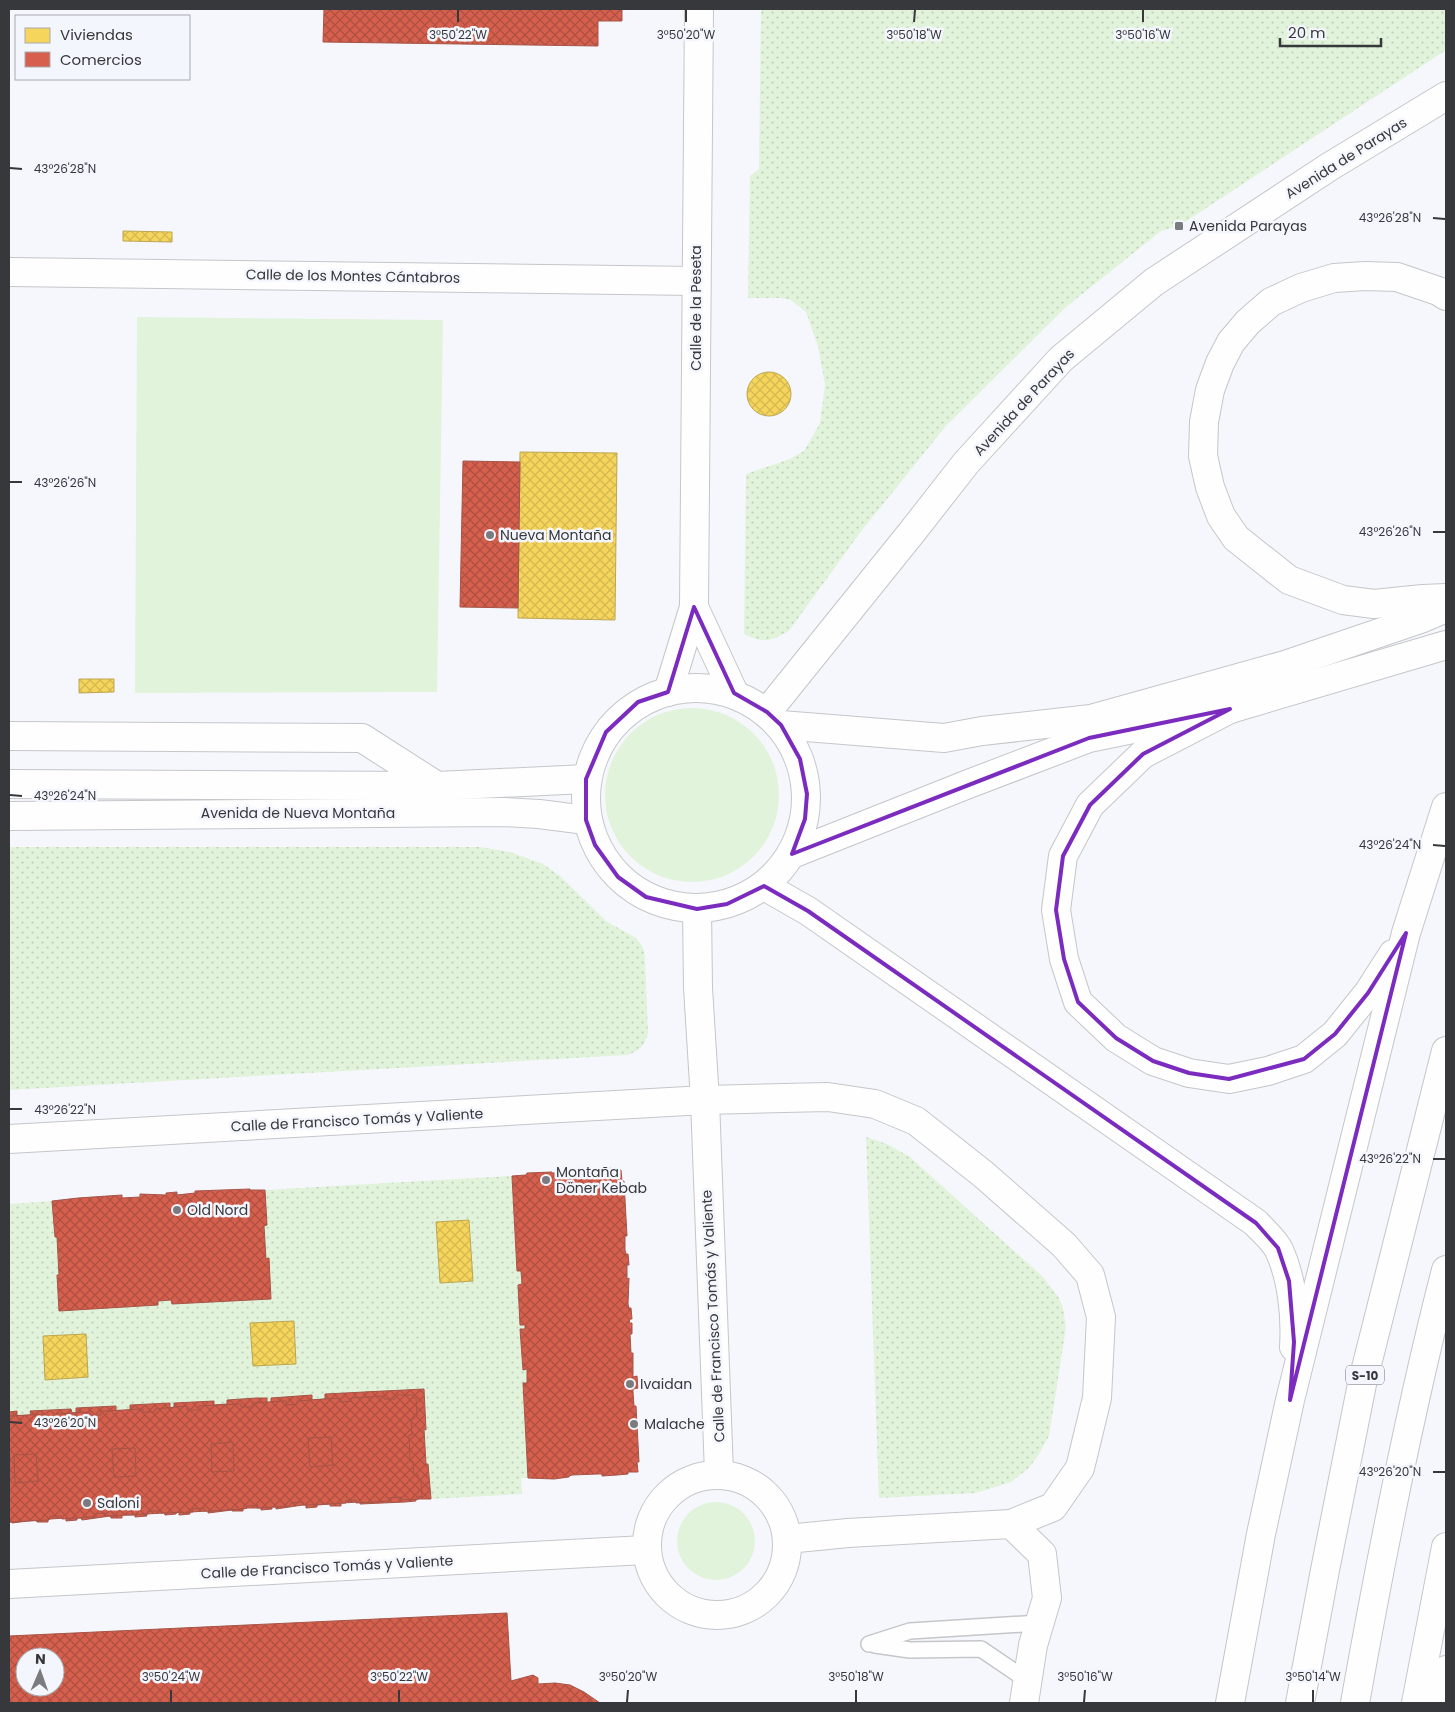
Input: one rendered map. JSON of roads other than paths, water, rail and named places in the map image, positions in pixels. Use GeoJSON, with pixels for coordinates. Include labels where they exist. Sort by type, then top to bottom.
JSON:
{"type":"FeatureCollection","features":[{"type":"Feature","properties":{"kind":"main road","name":"Calle de la Peseta"},"geometry":{"type":"LineString","coordinates":[[668,692],[694,607],[699,9]]}},
{"type":"Feature","properties":{"kind":"main road","name":"Avenida de Parayas"},"geometry":{"type":"LineString","coordinates":[[774,718],[900,547],[966,463],[1061,359],[1154,282],[1329,167],[1446,96]]}},
{"type":"Feature","properties":{"kind":"main road","name":"Calle de los Montes Cántabros"},"geometry":{"type":"LineString","coordinates":[[9,272],[696,280]]}},
{"type":"Feature","properties":{"kind":"main road"},"geometry":{"type":"LineString","coordinates":[[1435,606],[1374,604],[1343,600],[1289,580],[1258,556],[1236,538],[1221,516],[1210,488],[1203,456],[1204,422],[1210,390],[1220,363],[1231,342],[1248,322],[1271,302],[1301,288],[1334,278],[1365,276],[1397,277],[1438,291],[1446,296]]}},
{"type":"Feature","properties":{"kind":"main road"},"geometry":{"type":"LineString","coordinates":[[774,718],[800,759],[807,794],[805,819],[792,854],[764,886],[727,904],[697,909],[646,897],[618,877],[595,845],[586,820],[586,779],[606,732],[638,702],[668,692],[700,687],[734,693],[774,718],[944,738],[982,731],[1091,719],[1285,665],[1435,606]]}},
{"type":"Feature","properties":{"kind":"main road","name":"Calle de la Peseta"},"geometry":{"type":"LineString","coordinates":[[694,607],[734,693]]}},
{"type":"Feature","properties":{"kind":"main road"},"geometry":{"type":"LineString","coordinates":[[792,854],[1089,738],[1230,709],[1446,645]]}},
{"type":"Feature","properties":{"kind":"main road"},"geometry":{"type":"LineString","coordinates":[[1230,709],[1143,754],[1090,806],[1063,856],[1056,910],[1064,959],[1078,1002],[1116,1038],[1153,1061],[1189,1073],[1229,1080],[1268,1071],[1304,1059],[1335,1034],[1368,994],[1406,933]]}},
{"type":"Feature","properties":{"kind":"main road"},"geometry":{"type":"LineString","coordinates":[[9,736],[362,738],[437,786]]}},
{"type":"Feature","properties":{"kind":"main road","name":"Avenida de Nueva Montaña"},"geometry":{"type":"LineString","coordinates":[[9,784],[437,786],[586,779]]}},
{"type":"Feature","properties":{"kind":"main road"},"geometry":{"type":"LineString","coordinates":[[1230,1703],[1290,1400],[1406,933],[1446,807]]}},
{"type":"Feature","properties":{"kind":"main road","name":"Avenida de Nueva Montaña"},"geometry":{"type":"LineString","coordinates":[[9,816],[503,812],[586,820]]}},
{"type":"Feature","properties":{"kind":"main road"},"geometry":{"type":"LineString","coordinates":[[764,886],[816,916],[1256,1223],[1278,1248],[1289,1281],[1294,1342],[1290,1400]]}},
{"type":"Feature","properties":{"kind":"main road","name":"Calle de Francisco Tomás y Valiente"},"geometry":{"type":"LineString","coordinates":[[697,909],[698,988],[705,1100],[719,1473]]}},
{"type":"Feature","properties":{"kind":"main road","name":"S-10"},"geometry":{"type":"LineString","coordinates":[[1300,1703],[1362,1384],[1446,1051]]}},
{"type":"Feature","properties":{"kind":"main road","name":"Calle de Francisco Tomás y Valiente"},"geometry":{"type":"LineString","coordinates":[[9,1139],[705,1100],[828,1096],[875,1104],[916,1121],[982,1174],[1064,1245],[1090,1275],[1101,1316],[1097,1398],[1080,1468],[1053,1507],[1011,1524],[848,1533],[787,1539]]}},
{"type":"Feature","properties":{"kind":"main road"},"geometry":{"type":"LineString","coordinates":[[1355,1703],[1388,1524],[1428,1342],[1446,1270]]}},
{"type":"Feature","properties":{"kind":"main road"},"geometry":{"type":"LineString","coordinates":[[719,1473],[749,1481],[764,1492],[776,1506],[784,1522],[787,1539],[786,1562],[777,1582],[756,1603],[743,1610],[722,1615],[700,1613],[679,1605],[662,1591],[650,1572],[645,1550],[649,1522],[663,1498],[686,1480],[719,1473]]}},
{"type":"Feature","properties":{"kind":"main road"},"geometry":{"type":"LineString","coordinates":[[1011,1524],[1042,1554],[1047,1598],[1034,1645],[1026,1692]]}},
{"type":"Feature","properties":{"kind":"main road"},"geometry":{"type":"LineString","coordinates":[[1416,1703],[1446,1547]]}},
{"type":"Feature","properties":{"kind":"main road","name":"Calle de Francisco Tomás y Valiente"},"geometry":{"type":"LineString","coordinates":[[9,1584],[645,1550]]}},
{"type":"Feature","properties":{"kind":"main road"},"geometry":{"type":"LineString","coordinates":[[1438,1703],[1446,1670]]}},
{"type":"Feature","properties":{"kind":"lane"},"geometry":{"type":"LineString","coordinates":[[1026,1692],[981,1649],[910,1650],[869,1644],[910,1632],[1040,1623]]}},
{"type":"Feature","properties":{"kind":"place","name":"Avenida Parayas"},"geometry":{"type":"Point","coordinates":[1179,226]}},
{"type":"Feature","properties":{"kind":"place","name":"Nueva Montaña"},"geometry":{"type":"Point","coordinates":[490,535]}},
{"type":"Feature","properties":{"kind":"place","name":"Montaña Döner Kebab"},"geometry":{"type":"Point","coordinates":[546,1180]}},
{"type":"Feature","properties":{"kind":"place","name":"Old Nord"},"geometry":{"type":"Point","coordinates":[177,1210]}},
{"type":"Feature","properties":{"kind":"place","name":"Ivaidan"},"geometry":{"type":"Point","coordinates":[630,1384]}},
{"type":"Feature","properties":{"kind":"place","name":"Malache"},"geometry":{"type":"Point","coordinates":[634,1424]}},
{"type":"Feature","properties":{"kind":"place","name":"Saloni"},"geometry":{"type":"Point","coordinates":[87,1503]}}]}
